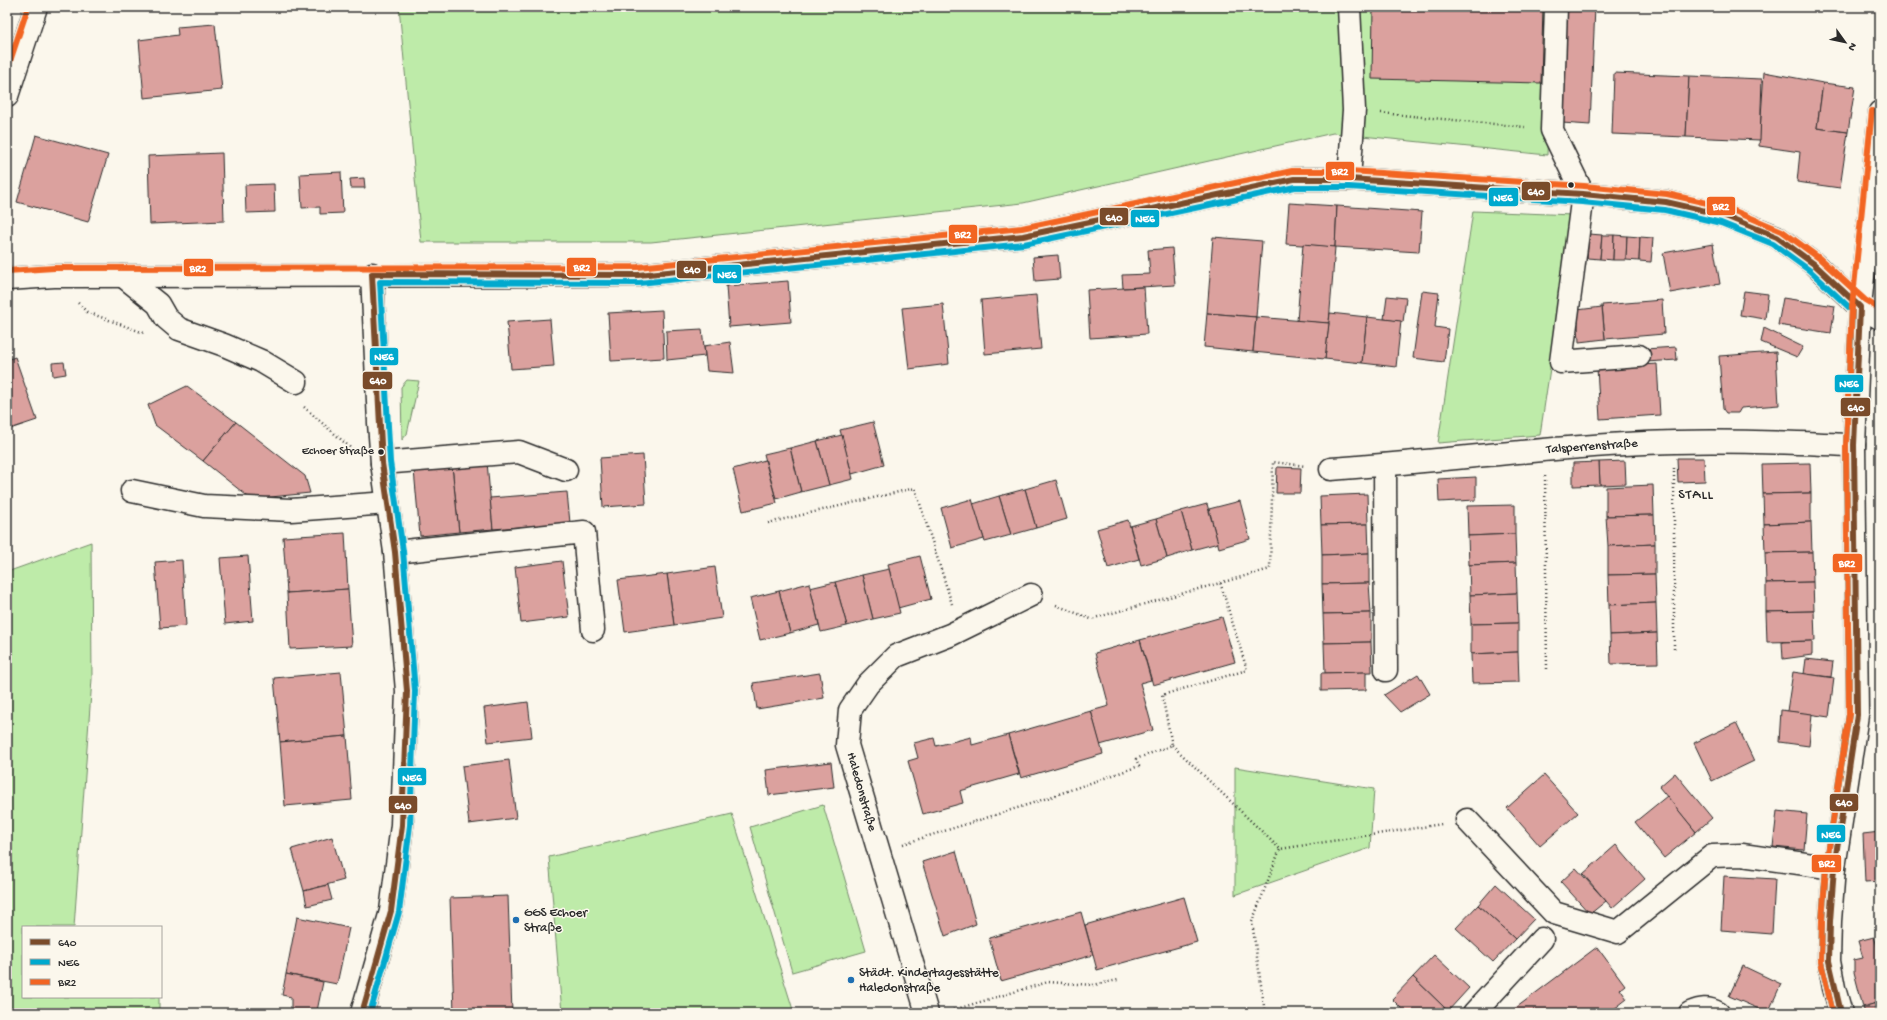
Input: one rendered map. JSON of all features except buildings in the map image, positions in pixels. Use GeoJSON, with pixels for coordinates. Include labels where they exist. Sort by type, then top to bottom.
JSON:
{"type":"FeatureCollection","features":[{"type":"Feature","properties":{"kind":"street"},"geometry":{"type":"LineString","coordinates":[[7,96],[36,7]]}},
{"type":"Feature","properties":{"kind":"street"},"geometry":{"type":"LineString","coordinates":[[1349,7],[1354,110],[1349,179]]}},
{"type":"Feature","properties":{"kind":"street"},"geometry":{"type":"LineString","coordinates":[[1556,7],[1552,130],[1583,194],[1561,362],[1639,356]]}},
{"type":"Feature","properties":{"kind":"street"},"geometry":{"type":"LineString","coordinates":[[1841,1013],[1829,961],[1830,921],[1834,868],[1857,715],[1854,446],[1860,307],[1880,112]]}},
{"type":"Feature","properties":{"kind":"street"},"geometry":{"type":"LineString","coordinates":[[7,279],[54,276],[372,274],[638,275],[1024,236],[1294,179],[1349,179],[1583,194],[1666,202],[1723,215],[1777,237],[1814,264],[1860,307],[1880,318]]}},
{"type":"Feature","properties":{"kind":"street"},"geometry":{"type":"LineString","coordinates":[[362,1013],[391,911],[402,825],[407,691],[395,552],[382,463],[378,423],[372,274]]}},
{"type":"Feature","properties":{"kind":"street"},"geometry":{"type":"LineString","coordinates":[[123,276],[158,304],[166,318],[179,330],[224,345],[261,361],[296,382]]}},
{"type":"Feature","properties":{"kind":"street","name":"Talsperrenstraße"},"geometry":{"type":"LineString","coordinates":[[1331,469],[1544,450],[1674,442],[1764,441],[1854,446]]}},
{"type":"Feature","properties":{"kind":"street"},"geometry":{"type":"LineString","coordinates":[[382,463],[520,452],[566,470]]}},
{"type":"Feature","properties":{"kind":"street"},"geometry":{"type":"LineString","coordinates":[[1385,465],[1386,670]]}},
{"type":"Feature","properties":{"kind":"street"},"geometry":{"type":"LineString","coordinates":[[132,491],[204,506],[291,510],[388,503]]}},
{"type":"Feature","properties":{"kind":"street"},"geometry":{"type":"LineString","coordinates":[[395,552],[584,532],[593,630]]}},
{"type":"Feature","properties":{"kind":"street","name":"Haledonstraße"},"geometry":{"type":"LineString","coordinates":[[927,1013],[847,745],[850,710],[868,684],[896,656],[960,630],[1031,595]]}},
{"type":"Feature","properties":{"kind":"street"},"geometry":{"type":"LineString","coordinates":[[1467,820],[1554,913],[1618,932],[1712,856],[1742,855],[1834,868]]}},
{"type":"Feature","properties":{"kind":"street"},"geometry":{"type":"LineString","coordinates":[[1474,1013],[1542,938]]}},
{"type":"Feature","properties":{"kind":"street"},"geometry":{"type":"LineString","coordinates":[[1690,1013],[1701,1009],[1711,1009],[1718,1013]]}},
{"type":"Feature","properties":{"kind":"path"},"geometry":{"type":"LineString","coordinates":[[1354,110],[1552,130]]}},
{"type":"Feature","properties":{"kind":"path"},"geometry":{"type":"LineString","coordinates":[[54,276],[87,312],[171,342],[179,330]]}},
{"type":"Feature","properties":{"kind":"path"},"geometry":{"type":"LineString","coordinates":[[296,382],[296,401],[362,458],[382,463]]}},
{"type":"Feature","properties":{"kind":"path"},"geometry":{"type":"LineString","coordinates":[[1674,442],[1674,652]]}},
{"type":"Feature","properties":{"kind":"path"},"geometry":{"type":"LineString","coordinates":[[1544,450],[1547,670]]}},
{"type":"Feature","properties":{"kind":"path"},"geometry":{"type":"LineString","coordinates":[[1031,595],[1091,619],[1270,569],[1273,462],[1331,469]]}},
{"type":"Feature","properties":{"kind":"path"},"geometry":{"type":"LineString","coordinates":[[768,523],[915,488],[960,630]]}},
{"type":"Feature","properties":{"kind":"path"},"geometry":{"type":"LineString","coordinates":[[1220,582],[1247,670],[1162,695],[1172,745],[1280,849]]}},
{"type":"Feature","properties":{"kind":"path"},"geometry":{"type":"LineString","coordinates":[[879,852],[1030,804],[1138,766],[1136,759],[1172,745]]}},
{"type":"Feature","properties":{"kind":"path"},"geometry":{"type":"LineString","coordinates":[[1280,849],[1467,820]]}},
{"type":"Feature","properties":{"kind":"path"},"geometry":{"type":"LineString","coordinates":[[1265,1013],[1252,922],[1280,849]]}},
{"type":"Feature","properties":{"kind":"path"},"geometry":{"type":"LineString","coordinates":[[952,1011],[1048,982],[1093,985],[1118,980]]}},
{"type":"Feature","properties":{"kind":"green space"},"geometry":{"type":"Polygon","coordinates":[[[399,7],[1552,7],[1547,155],[1333,133],[1023,203],[651,242],[421,242],[399,7]]]}},
{"type":"Feature","properties":{"kind":"green space"},"geometry":{"type":"Polygon","coordinates":[[[1473,211],[1573,215],[1540,435],[1438,443],[1473,211]]]}},
{"type":"Feature","properties":{"kind":"green space"},"geometry":{"type":"Polygon","coordinates":[[[407,380],[419,381],[407,434],[402,440],[401,387],[407,380]]]}},
{"type":"Feature","properties":{"kind":"green space"},"geometry":{"type":"Polygon","coordinates":[[[91,542],[92,679],[74,926],[22,926],[22,998],[159,998],[159,1013],[7,1013],[7,572],[91,542]]]}},
{"type":"Feature","properties":{"kind":"green space"},"geometry":{"type":"Polygon","coordinates":[[[1235,767],[1374,789],[1370,848],[1235,895],[1235,767]]]}},
{"type":"Feature","properties":{"kind":"green space"},"geometry":{"type":"Polygon","coordinates":[[[823,805],[866,951],[792,972],[750,827],[823,805]]]}},
{"type":"Feature","properties":{"kind":"green space"},"geometry":{"type":"Polygon","coordinates":[[[732,814],[794,1013],[562,1013],[549,857],[732,814]]]}},
{"type":"Feature","properties":{"kind":"transit line","name":"BR2"},"geometry":{"type":"LineString","coordinates":[[7,70],[28,7]]}},
{"type":"Feature","properties":{"kind":"transit line","name":"BR2"},"geometry":{"type":"LineString","coordinates":[[1833,1013],[1821,962],[1822,921],[1826,867],[1849,714],[1846,445],[1852,306],[1872,111]]}},
{"type":"Feature","properties":{"kind":"transit line","name":"BR2"},"geometry":{"type":"LineString","coordinates":[[7,271],[54,268],[638,267],[1022,228],[1292,171],[1349,171],[1584,186],[1667,194],[1725,207],[1782,231],[1819,258],[1865,300],[1880,309]]}},
{"type":"Feature","properties":{"kind":"transit line","name":"640"},"geometry":{"type":"LineString","coordinates":[[362,1013],[391,911],[402,825],[407,691],[395,552],[382,463],[372,274],[638,275],[1023,236],[1294,179],[1349,179],[1583,194],[1666,202],[1723,215],[1777,237],[1814,264],[1860,307],[1854,445],[1857,715],[1834,868],[1830,921],[1829,961],[1841,1013]]}},
{"type":"Feature","properties":{"kind":"transit line","name":"NE6"},"geometry":{"type":"LineString","coordinates":[[370,1013],[399,912],[410,825],[415,691],[403,551],[390,462],[380,282],[639,283],[1024,244],[1295,187],[1349,187],[1582,202],[1665,210],[1721,223],[1773,244],[1809,270],[1852,310],[1846,445],[1849,714],[1826,867],[1822,921],[1821,962],[1833,1013]]}},
{"type":"Feature","properties":{"kind":"place","name":"Echoer Straße"},"geometry":{"type":"Point","coordinates":[381,452]}},
{"type":"Feature","properties":{"kind":"place","name":"GGS Echoer Straße"},"geometry":{"type":"Point","coordinates":[516,920]}},
{"type":"Feature","properties":{"kind":"place","name":"Städt. Kindertagesstätte Haledonstraße"},"geometry":{"type":"Point","coordinates":[851,980]}},
{"type":"Feature","properties":{"kind":"district","name":"STALL"},"geometry":{"type":"Point","coordinates":[1696,495]}}]}
